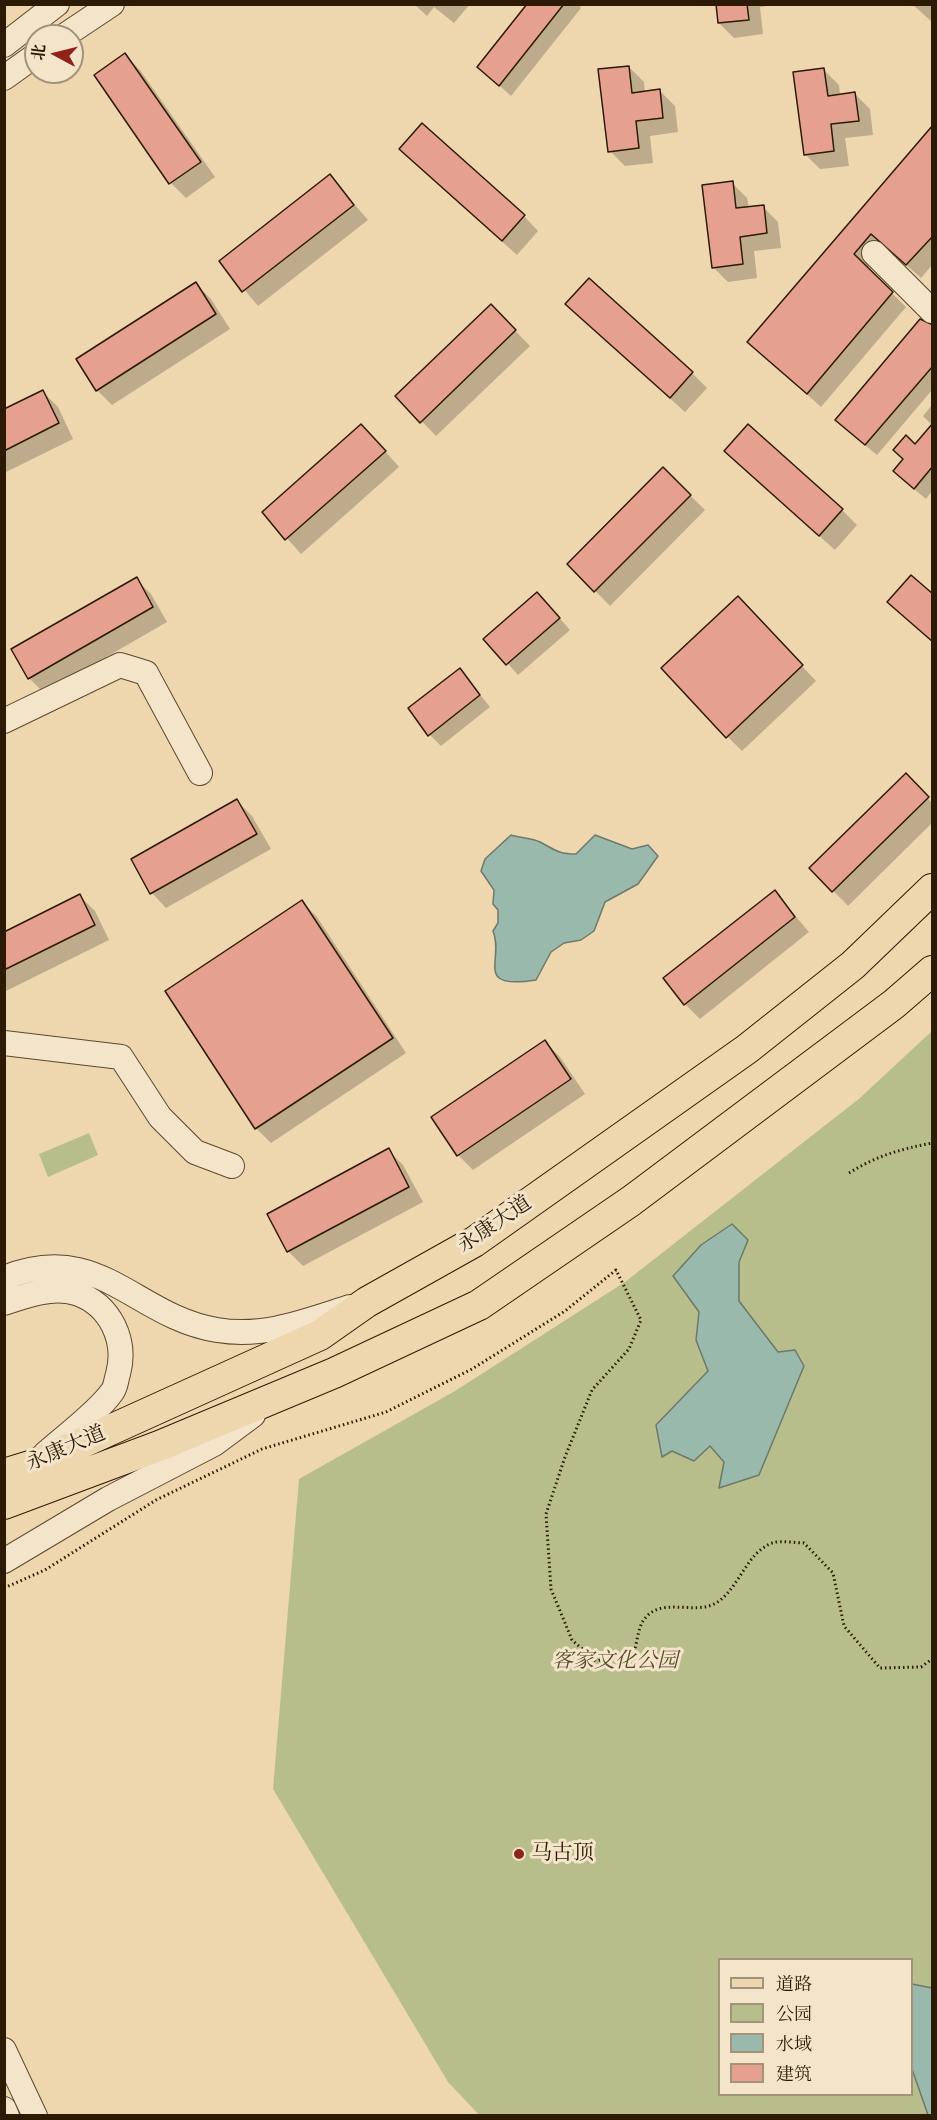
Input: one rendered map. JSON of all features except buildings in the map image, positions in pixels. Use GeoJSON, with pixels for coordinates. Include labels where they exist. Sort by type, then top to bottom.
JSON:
{"type":"FeatureCollection","features":[{"type":"Feature","properties":{"kind":"main road","name":"永康大道"},"geometry":{"type":"LineString","coordinates":[[4,1474],[33,1465],[270,1360],[320,1335],[367,1302],[474,1242],[747,1049],[853,965],[933,889]]}},
{"type":"Feature","properties":{"kind":"main road","name":"永康大道"},"geometry":{"type":"LineString","coordinates":[[4,1504],[159,1446],[281,1395],[394,1346],[488,1299],[631,1201],[894,1004],[933,971]]}},
{"type":"Feature","properties":{"kind":"street"},"geometry":{"type":"LineString","coordinates":[[4,45],[57,4]]}},
{"type":"Feature","properties":{"kind":"street"},"geometry":{"type":"LineString","coordinates":[[82,24],[112,4]]}},
{"type":"Feature","properties":{"kind":"street"},"geometry":{"type":"LineString","coordinates":[[4,78],[24,64]]}},
{"type":"Feature","properties":{"kind":"street"},"geometry":{"type":"LineString","coordinates":[[873,253],[933,311]]}},
{"type":"Feature","properties":{"kind":"street"},"geometry":{"type":"LineString","coordinates":[[4,721],[120,665],[146,673],[200,773]]}},
{"type":"Feature","properties":{"kind":"street"},"geometry":{"type":"LineString","coordinates":[[4,1044],[121,1057],[160,1117],[195,1152],[232,1166]]}},
{"type":"Feature","properties":{"kind":"street"},"geometry":{"type":"LineString","coordinates":[[4,1278],[56,1266],[82,1271],[113,1281],[186,1323],[242,1333],[272,1331],[367,1302]]}},
{"type":"Feature","properties":{"kind":"street"},"geometry":{"type":"LineString","coordinates":[[4,1303],[39,1292],[75,1293],[92,1301],[104,1312],[114,1325],[122,1346],[113,1391],[33,1465]]}},
{"type":"Feature","properties":{"kind":"street"},"geometry":{"type":"LineString","coordinates":[[4,1561],[108,1499],[213,1444],[281,1395]]}},
{"type":"Feature","properties":{"kind":"street"},"geometry":{"type":"LineString","coordinates":[[4,2050],[35,2115]]}},
{"type":"Feature","properties":{"kind":"street"},"geometry":{"type":"LineString","coordinates":[[4,2109],[7,2115]]}},
{"type":"Feature","properties":{"kind":"path"},"geometry":{"type":"LineString","coordinates":[[849,1173],[880,1155],[933,1143]]}},
{"type":"Feature","properties":{"kind":"path"},"geometry":{"type":"LineString","coordinates":[[4,1588],[45,1570],[156,1500],[252,1454],[335,1426],[386,1412],[472,1369],[565,1311],[616,1270],[641,1320],[629,1349],[592,1390],[565,1457],[546,1514],[551,1589],[572,1640],[596,1661],[634,1652],[644,1620],[664,1607],[692,1608],[715,1604],[734,1587],[751,1559],[773,1542],[804,1543],[833,1573],[844,1626],[880,1668],[921,1667],[933,1659]]}},
{"type":"Feature","properties":{"kind":"green space","name":"客家文化公园"},"geometry":{"type":"Polygon","coordinates":[[[932,1031],[932,2115],[479,2115],[448,2082],[273,1789],[299,1479],[455,1391],[625,1282],[860,1098],[932,1031]]]}},
{"type":"Feature","properties":{"kind":"green space"},"geometry":{"type":"Polygon","coordinates":[[[89,1133],[98,1155],[48,1177],[39,1154],[89,1133]]]}},
{"type":"Feature","properties":{"kind":"water"},"geometry":{"type":"Polygon","coordinates":[[[511,835],[537,841],[560,852],[576,854],[595,835],[632,849],[648,845],[658,856],[638,884],[605,902],[594,931],[581,940],[564,943],[551,952],[536,980],[516,982],[497,976],[495,970],[496,942],[493,931],[498,923],[498,910],[493,904],[494,890],[481,871],[485,859],[511,835]]]}},
{"type":"Feature","properties":{"kind":"water"},"geometry":{"type":"Polygon","coordinates":[[[732,1224],[748,1240],[739,1262],[739,1301],[778,1352],[795,1350],[804,1366],[759,1475],[719,1488],[724,1462],[710,1446],[694,1461],[672,1451],[662,1457],[656,1425],[708,1371],[696,1340],[699,1312],[673,1276],[701,1245],[732,1224]]]}},
{"type":"Feature","properties":{"kind":"water"},"geometry":{"type":"Polygon","coordinates":[[[913,1984],[932,1988],[932,2115],[928,2115],[913,2072],[913,1984]]]}},
{"type":"Feature","properties":{"kind":"place","name":"马古顶"},"geometry":{"type":"Point","coordinates":[519,1854]}}]}
